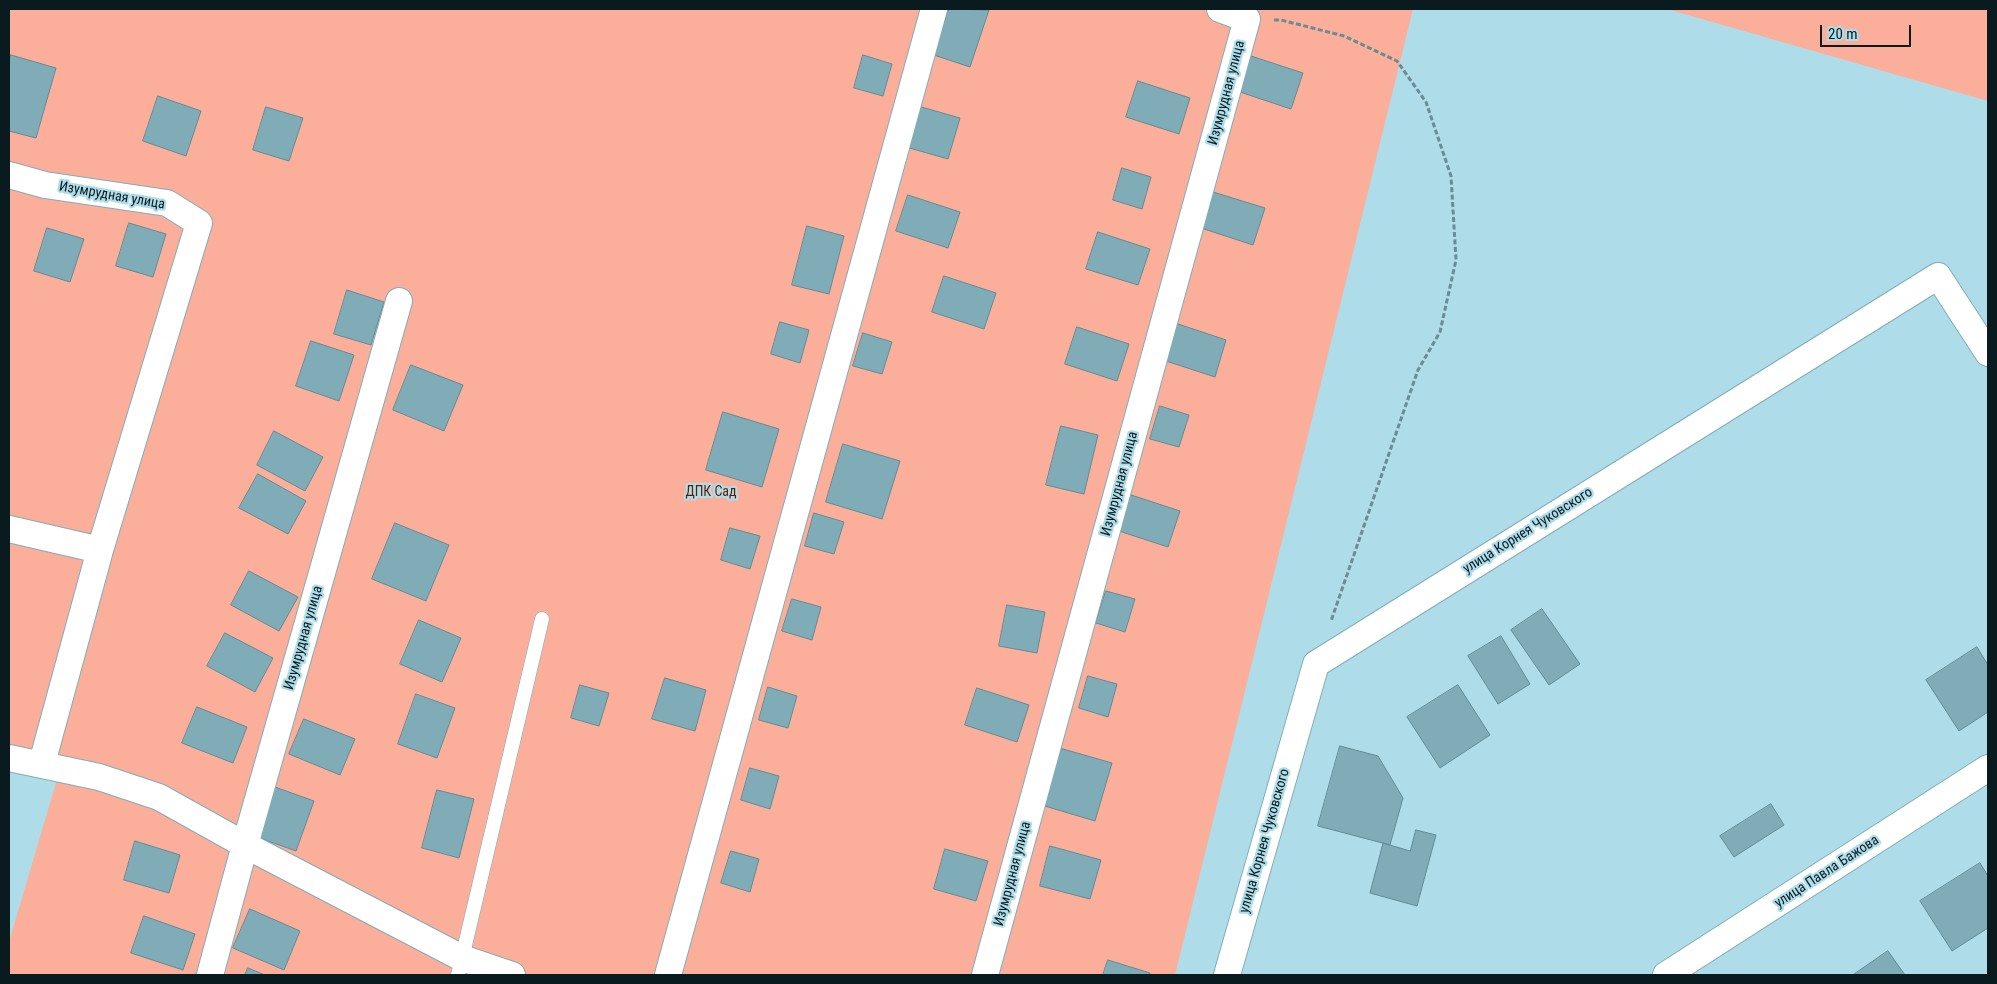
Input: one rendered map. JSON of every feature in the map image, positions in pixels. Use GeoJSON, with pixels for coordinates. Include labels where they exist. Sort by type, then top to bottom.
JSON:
{"type":"FeatureCollection","features":[{"type":"Feature","properties":{"kind":"street"},"geometry":{"type":"LineString","coordinates":[[668,975],[934,9]]}},
{"type":"Feature","properties":{"kind":"street"},"geometry":{"type":"LineString","coordinates":[[1220,9],[1247,19]]}},
{"type":"Feature","properties":{"kind":"street","name":"Изумрудная улица"},"geometry":{"type":"LineString","coordinates":[[985,975],[1247,19]]}},
{"type":"Feature","properties":{"kind":"street","name":"Изумрудная улица"},"geometry":{"type":"LineString","coordinates":[[9,175],[45,185],[167,203],[199,223],[100,550],[42,763]]}},
{"type":"Feature","properties":{"kind":"street","name":"улица Корнея Чуковского"},"geometry":{"type":"LineString","coordinates":[[1227,975],[1316,664],[1938,276],[1988,353]]}},
{"type":"Feature","properties":{"kind":"street","name":"Изумрудная улица"},"geometry":{"type":"LineString","coordinates":[[210,975],[399,301]]}},
{"type":"Feature","properties":{"kind":"street"},"geometry":{"type":"LineString","coordinates":[[9,529],[100,550]]}},
{"type":"Feature","properties":{"kind":"street"},"geometry":{"type":"LineString","coordinates":[[9,758],[42,763],[99,777],[159,797],[460,967],[512,975]]}},
{"type":"Feature","properties":{"kind":"street","name":"улица Павла Бажова"},"geometry":{"type":"LineString","coordinates":[[1666,975],[1988,768]]}},
{"type":"Feature","properties":{"kind":"lane"},"geometry":{"type":"LineString","coordinates":[[460,967],[542,619]]}},
{"type":"Feature","properties":{"kind":"path"},"geometry":{"type":"LineString","coordinates":[[1247,19],[1281,20],[1344,36],[1397,61],[1426,102],[1451,176],[1456,260],[1440,332],[1418,370],[1316,664]]}},
{"type":"Feature","properties":{"kind":"green space","name":"ДПК Сад"},"geometry":{"type":"Polygon","coordinates":[[[9,9],[1413,9],[1175,975],[9,975],[9,942],[61,766],[9,752],[9,9]]]}},
{"type":"Feature","properties":{"kind":"green space"},"geometry":{"type":"Polygon","coordinates":[[[1667,9],[1988,9],[1988,101],[1667,9]]]}},
{"type":"Feature","properties":{"kind":"building"},"geometry":{"type":"Polygon","coordinates":[[[949,9],[989,10],[970,67],[934,55],[949,9]]]}},
{"type":"Feature","properties":{"kind":"building"},"geometry":{"type":"Polygon","coordinates":[[[11,55],[56,68],[36,138],[9,131],[9,61],[11,55]]]}},
{"type":"Feature","properties":{"kind":"building"},"geometry":{"type":"Polygon","coordinates":[[[863,55],[892,64],[883,96],[854,88],[863,55]]]}},
{"type":"Feature","properties":{"kind":"building"},"geometry":{"type":"Polygon","coordinates":[[[1251,56],[1303,73],[1291,109],[1240,92],[1251,56]]]}},
{"type":"Feature","properties":{"kind":"building"},"geometry":{"type":"Polygon","coordinates":[[[1138,81],[1190,98],[1179,134],[1126,117],[1138,81]]]}},
{"type":"Feature","properties":{"kind":"building"},"geometry":{"type":"Polygon","coordinates":[[[158,96],[201,111],[186,156],[143,141],[158,96]]]}},
{"type":"Feature","properties":{"kind":"building"},"geometry":{"type":"Polygon","coordinates":[[[918,106],[960,118],[948,159],[906,147],[918,106]]]}},
{"type":"Feature","properties":{"kind":"building"},"geometry":{"type":"Polygon","coordinates":[[[266,107],[303,118],[289,161],[253,150],[266,107]]]}},
{"type":"Feature","properties":{"kind":"building"},"geometry":{"type":"Polygon","coordinates":[[[1122,168],[1151,177],[1142,209],[1113,200],[1122,168]]]}},
{"type":"Feature","properties":{"kind":"building"},"geometry":{"type":"Polygon","coordinates":[[[1213,192],[1265,208],[1253,245],[1201,228],[1213,192]]]}},
{"type":"Feature","properties":{"kind":"building"},"geometry":{"type":"Polygon","coordinates":[[[908,195],[960,212],[948,248],[896,231],[908,195]]]}},
{"type":"Feature","properties":{"kind":"building"},"geometry":{"type":"Polygon","coordinates":[[[129,223],[166,234],[153,277],[116,266],[129,223]]]}},
{"type":"Feature","properties":{"kind":"building"},"geometry":{"type":"Polygon","coordinates":[[[807,226],[844,236],[829,294],[792,285],[807,226]]]}},
{"type":"Feature","properties":{"kind":"building"},"geometry":{"type":"Polygon","coordinates":[[[47,228],[84,239],[70,282],[34,271],[47,228]]]}},
{"type":"Feature","properties":{"kind":"building"},"geometry":{"type":"Polygon","coordinates":[[[1098,232],[1150,249],[1138,285],[1086,269],[1098,232]]]}},
{"type":"Feature","properties":{"kind":"building"},"geometry":{"type":"Polygon","coordinates":[[[944,276],[996,293],[984,329],[932,312],[944,276]]]}},
{"type":"Feature","properties":{"kind":"building"},"geometry":{"type":"Polygon","coordinates":[[[347,290],[384,302],[371,345],[334,334],[347,290]]]}},
{"type":"Feature","properties":{"kind":"building"},"geometry":{"type":"Polygon","coordinates":[[[780,322],[809,330],[800,363],[771,354],[780,322]]]}},
{"type":"Feature","properties":{"kind":"building"},"geometry":{"type":"Polygon","coordinates":[[[1175,323],[1226,340],[1215,377],[1163,360],[1175,323]]]}},
{"type":"Feature","properties":{"kind":"building"},"geometry":{"type":"Polygon","coordinates":[[[1077,327],[1129,344],[1117,381],[1065,364],[1077,327]]]}},
{"type":"Feature","properties":{"kind":"building"},"geometry":{"type":"Polygon","coordinates":[[[863,333],[892,342],[882,374],[853,366],[863,333]]]}},
{"type":"Feature","properties":{"kind":"building"},"geometry":{"type":"Polygon","coordinates":[[[311,341],[354,355],[339,401],[296,386],[311,341]]]}},
{"type":"Feature","properties":{"kind":"building"},"geometry":{"type":"Polygon","coordinates":[[[411,365],[463,385],[444,431],[393,410],[411,365]]]}},
{"type":"Feature","properties":{"kind":"building"},"geometry":{"type":"Polygon","coordinates":[[[1160,406],[1189,415],[1179,447],[1150,439],[1160,406]]]}},
{"type":"Feature","properties":{"kind":"building"},"geometry":{"type":"Polygon","coordinates":[[[723,412],[779,429],[762,487],[706,470],[723,412]]]}},
{"type":"Feature","properties":{"kind":"building"},"geometry":{"type":"Polygon","coordinates":[[[1061,426],[1098,435],[1084,494],[1046,485],[1061,426]]]}},
{"type":"Feature","properties":{"kind":"building"},"geometry":{"type":"Polygon","coordinates":[[[274,431],[323,457],[305,491],[257,465],[274,431]]]}},
{"type":"Feature","properties":{"kind":"building"},"geometry":{"type":"Polygon","coordinates":[[[843,444],[900,461],[882,519],[826,502],[843,444]]]}},
{"type":"Feature","properties":{"kind":"building"},"geometry":{"type":"Polygon","coordinates":[[[258,474],[306,501],[288,534],[239,508],[258,474]]]}},
{"type":"Feature","properties":{"kind":"building"},"geometry":{"type":"Polygon","coordinates":[[[1128,494],[1180,511],[1168,547],[1116,530],[1128,494]]]}},
{"type":"Feature","properties":{"kind":"building"},"geometry":{"type":"Polygon","coordinates":[[[814,513],[844,522],[834,554],[805,546],[814,513]]]}},
{"type":"Feature","properties":{"kind":"building"},"geometry":{"type":"Polygon","coordinates":[[[395,523],[449,545],[426,601],[372,579],[395,523]]]}},
{"type":"Feature","properties":{"kind":"building"},"geometry":{"type":"Polygon","coordinates":[[[730,528],[760,536],[750,569],[721,560],[730,528]]]}},
{"type":"Feature","properties":{"kind":"building"},"geometry":{"type":"Polygon","coordinates":[[[249,571],[298,597],[279,631],[231,605],[249,571]]]}},
{"type":"Feature","properties":{"kind":"building"},"geometry":{"type":"Polygon","coordinates":[[[1106,591],[1135,599],[1125,632],[1096,623],[1106,591]]]}},
{"type":"Feature","properties":{"kind":"building"},"geometry":{"type":"Polygon","coordinates":[[[792,599],[821,607],[812,640],[782,631],[792,599]]]}},
{"type":"Feature","properties":{"kind":"building"},"geometry":{"type":"Polygon","coordinates":[[[1007,605],[1045,612],[1037,653],[999,646],[1007,605]]]}},
{"type":"Feature","properties":{"kind":"building"},"geometry":{"type":"Polygon","coordinates":[[[1542,609],[1580,664],[1549,685],[1511,630],[1542,609]]]}},
{"type":"Feature","properties":{"kind":"building"},"geometry":{"type":"Polygon","coordinates":[[[419,620],[461,638],[442,682],[400,664],[419,620]]]}},
{"type":"Feature","properties":{"kind":"building"},"geometry":{"type":"Polygon","coordinates":[[[225,633],[273,658],[255,692],[207,666],[225,633]]]}},
{"type":"Feature","properties":{"kind":"building"},"geometry":{"type":"Polygon","coordinates":[[[1501,636],[1530,684],[1498,704],[1468,656],[1501,636]]]}},
{"type":"Feature","properties":{"kind":"building"},"geometry":{"type":"Polygon","coordinates":[[[1977,647],[1988,665],[1988,712],[1959,731],[1926,680],[1977,647]]]}},
{"type":"Feature","properties":{"kind":"building"},"geometry":{"type":"Polygon","coordinates":[[[1088,676],[1117,684],[1108,717],[1079,708],[1088,676]]]}},
{"type":"Feature","properties":{"kind":"building"},"geometry":{"type":"Polygon","coordinates":[[[665,678],[706,690],[695,731],[652,719],[665,678]]]}},
{"type":"Feature","properties":{"kind":"building"},"geometry":{"type":"Polygon","coordinates":[[[580,685],[609,693],[599,726],[571,718],[580,685]]]}},
{"type":"Feature","properties":{"kind":"building"},"geometry":{"type":"Polygon","coordinates":[[[1458,685],[1490,735],[1440,768],[1407,717],[1458,685]]]}},
{"type":"Feature","properties":{"kind":"building"},"geometry":{"type":"Polygon","coordinates":[[[768,687],[797,696],[788,728],[759,720],[768,687]]]}},
{"type":"Feature","properties":{"kind":"building"},"geometry":{"type":"Polygon","coordinates":[[[977,688],[1029,705],[1017,742],[965,725],[977,688]]]}},
{"type":"Feature","properties":{"kind":"building"},"geometry":{"type":"Polygon","coordinates":[[[416,694],[455,708],[437,758],[398,744],[416,694]]]}},
{"type":"Feature","properties":{"kind":"building"},"geometry":{"type":"Polygon","coordinates":[[[197,707],[247,727],[233,763],[182,743],[197,707]]]}},
{"type":"Feature","properties":{"kind":"building"},"geometry":{"type":"Polygon","coordinates":[[[304,719],[355,739],[340,775],[289,754],[304,719]]]}},
{"type":"Feature","properties":{"kind":"building"},"geometry":{"type":"Polygon","coordinates":[[[1340,746],[1378,756],[1403,798],[1390,845],[1318,826],[1340,746]]]}},
{"type":"Feature","properties":{"kind":"building"},"geometry":{"type":"Polygon","coordinates":[[[1056,747],[1112,763],[1095,821],[1038,804],[1056,747]]]}},
{"type":"Feature","properties":{"kind":"building"},"geometry":{"type":"Polygon","coordinates":[[[750,768],[779,776],[770,809],[741,800],[750,768]]]}},
{"type":"Feature","properties":{"kind":"building"},"geometry":{"type":"Polygon","coordinates":[[[275,787],[314,801],[296,851],[257,837],[275,787]]]}},
{"type":"Feature","properties":{"kind":"building"},"geometry":{"type":"Polygon","coordinates":[[[437,790],[474,799],[459,858],[422,848],[437,790]]]}},
{"type":"Feature","properties":{"kind":"building"},"geometry":{"type":"Polygon","coordinates":[[[1771,804],[1784,825],[1734,857],[1720,836],[1771,804]]]}},
{"type":"Feature","properties":{"kind":"building"},"geometry":{"type":"Polygon","coordinates":[[[1416,830],[1436,835],[1417,906],[1370,893],[1383,843],[1410,851],[1416,830]]]}},
{"type":"Feature","properties":{"kind":"building"},"geometry":{"type":"Polygon","coordinates":[[[135,841],[180,855],[169,893],[124,880],[135,841]]]}},
{"type":"Feature","properties":{"kind":"building"},"geometry":{"type":"Polygon","coordinates":[[[1050,846],[1101,860],[1090,899],[1040,886],[1050,846]]]}},
{"type":"Feature","properties":{"kind":"building"},"geometry":{"type":"Polygon","coordinates":[[[945,849],[988,861],[976,901],[934,889],[945,849]]]}},
{"type":"Feature","properties":{"kind":"building"},"geometry":{"type":"Polygon","coordinates":[[[731,851],[759,859],[750,892],[721,883],[731,851]]]}},
{"type":"Feature","properties":{"kind":"building"},"geometry":{"type":"Polygon","coordinates":[[[1980,863],[1988,876],[1988,928],[1952,951],[1920,901],[1980,863]]]}},
{"type":"Feature","properties":{"kind":"building"},"geometry":{"type":"Polygon","coordinates":[[[250,909],[300,931],[284,970],[233,948],[250,909]]]}},
{"type":"Feature","properties":{"kind":"building"},"geometry":{"type":"Polygon","coordinates":[[[144,916],[195,934],[183,970],[131,953],[144,916]]]}},
{"type":"Feature","properties":{"kind":"building"},"geometry":{"type":"Polygon","coordinates":[[[1888,951],[1905,975],[1853,975],[1888,951]]]}},
{"type":"Feature","properties":{"kind":"building"},"geometry":{"type":"Polygon","coordinates":[[[1108,960],[1150,973],[1149,975],[1103,975],[1108,960]]]}},
{"type":"Feature","properties":{"kind":"building"},"geometry":{"type":"Polygon","coordinates":[[[248,968],[265,975],[245,975],[248,968]]]}}]}
